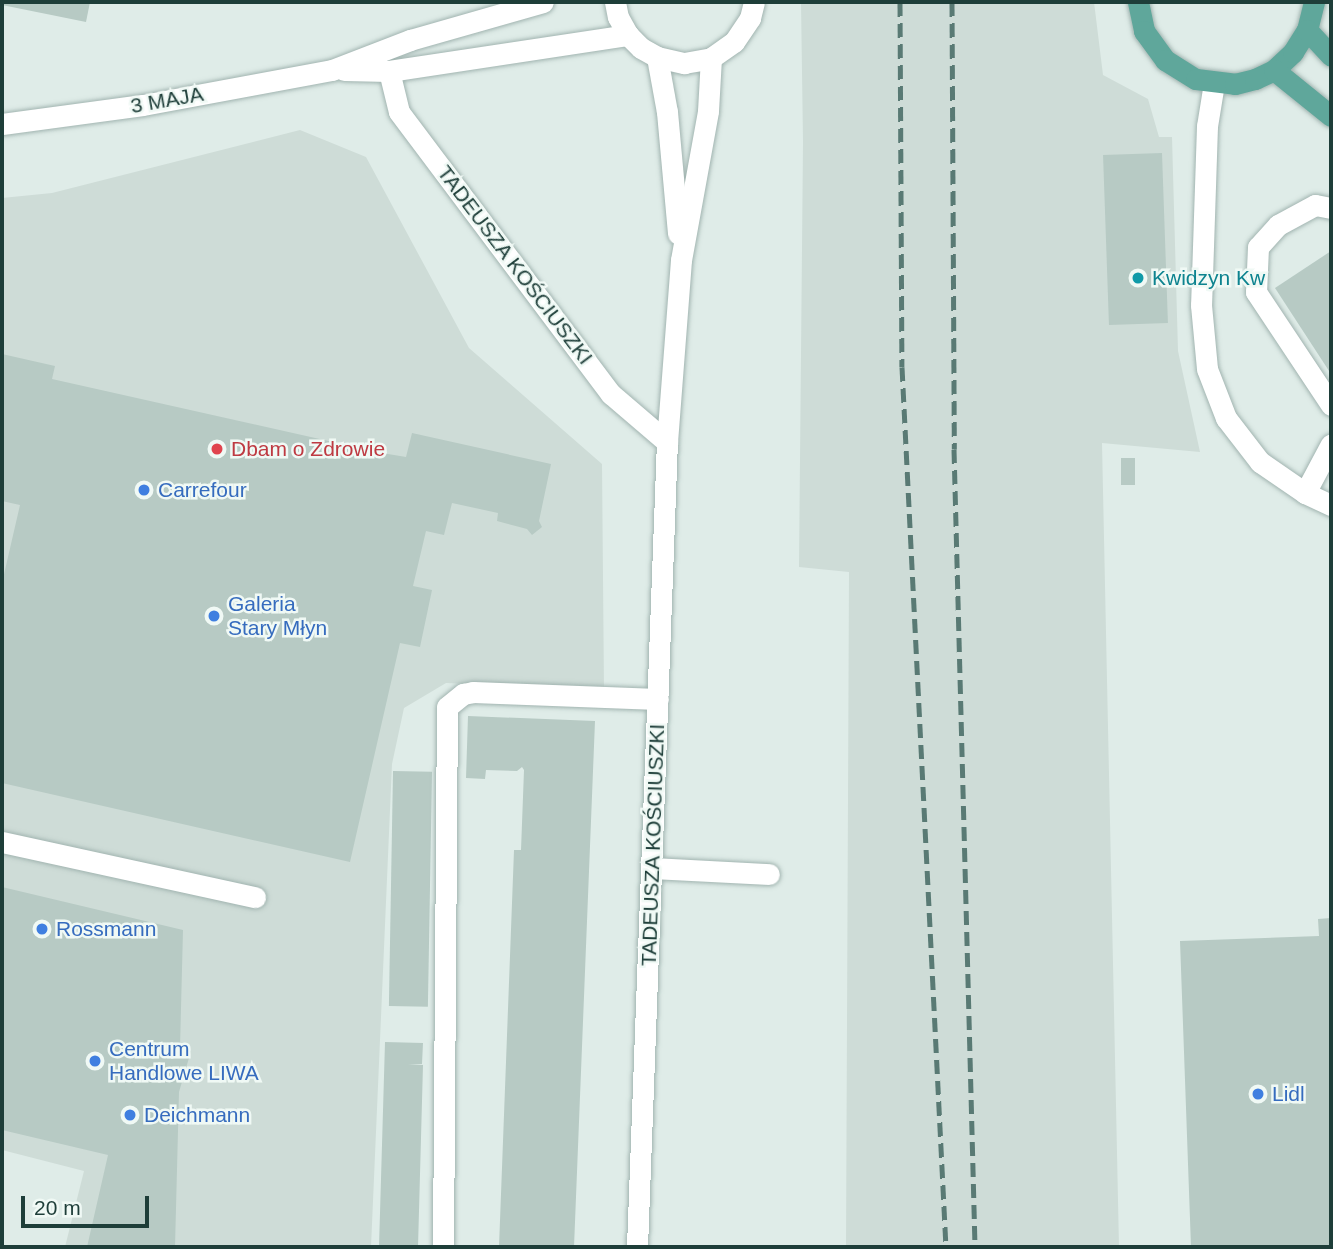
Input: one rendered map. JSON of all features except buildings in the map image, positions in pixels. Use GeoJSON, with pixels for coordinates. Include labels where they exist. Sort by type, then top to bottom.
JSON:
{"type":"FeatureCollection","features":[{"type":"Feature","properties":{"kind":"main road"},"geometry":{"type":"LineString","coordinates":[[1138,2],[1144,31],[1165,60],[1196,79],[1235,84],[1274,70],[1293,52],[1307,30],[1314,2]]}},
{"type":"Feature","properties":{"kind":"main road"},"geometry":{"type":"LineString","coordinates":[[1307,30],[1331,56]]}},
{"type":"Feature","properties":{"kind":"main road"},"geometry":{"type":"LineString","coordinates":[[1274,70],[1331,116]]}},
{"type":"Feature","properties":{"kind":"street","name":"3 MAJA"},"geometry":{"type":"LineString","coordinates":[[2,124],[143,106],[332,69],[410,40],[543,2]]}},
{"type":"Feature","properties":{"kind":"street"},"geometry":{"type":"LineString","coordinates":[[615,2],[618,17],[628,35],[657,57],[684,63],[710,58],[723,51],[743,31],[754,2]]}},
{"type":"Feature","properties":{"kind":"street","name":"3 MAJA"},"geometry":{"type":"LineString","coordinates":[[332,69],[389,71],[628,35]]}},
{"type":"Feature","properties":{"kind":"street","name":"TADEUSZA KOŚCIUSZKI"},"geometry":{"type":"LineString","coordinates":[[657,57],[667,112],[681,260]]}},
{"type":"Feature","properties":{"kind":"street","name":"TADEUSZA KOŚCIUSZKI"},"geometry":{"type":"LineString","coordinates":[[637,1247],[667,442],[681,260],[709,111],[710,58]]}},
{"type":"Feature","properties":{"kind":"street","name":"TADEUSZA KOŚCIUSZKI"},"geometry":{"type":"LineString","coordinates":[[389,71],[399,111],[407,122],[611,394],[667,442]]}},
{"type":"Feature","properties":{"kind":"street"},"geometry":{"type":"LineString","coordinates":[[1214,83],[1207,126],[1201,305],[1207,369],[1226,418],[1260,462],[1305,493],[1331,505]]}},
{"type":"Feature","properties":{"kind":"street"},"geometry":{"type":"LineString","coordinates":[[1331,208],[1315,205],[1278,225],[1258,247],[1256,292],[1331,405]]}},
{"type":"Feature","properties":{"kind":"street"},"geometry":{"type":"LineString","coordinates":[[1305,493],[1331,444]]}},
{"type":"Feature","properties":{"kind":"street"},"geometry":{"type":"LineString","coordinates":[[443,1247],[447,707],[463,694],[474,692],[658,699]]}},
{"type":"Feature","properties":{"kind":"street"},"geometry":{"type":"LineString","coordinates":[[2,842],[255,897]]}},
{"type":"Feature","properties":{"kind":"street"},"geometry":{"type":"LineString","coordinates":[[653,868],[769,874]]}},
{"type":"Feature","properties":{"kind":"shaded area"},"geometry":{"type":"Polygon","coordinates":[[[801,2],[1094,2],[1103,75],[1148,99],[1159,137],[1172,137],[1178,351],[1200,452],[1102,443],[1119,1247],[846,1247],[849,572],[799,567],[803,142],[801,2]]]}},
{"type":"Feature","properties":{"kind":"shaded area"},"geometry":{"type":"Polygon","coordinates":[[[300,130],[366,157],[469,348],[602,464],[604,690],[446,683],[404,708],[392,764],[371,1247],[65,1247],[84,1171],[2,1150],[2,198],[52,193],[300,130]]]}},
{"type":"Feature","properties":{"kind":"railway"},"geometry":{"type":"LineString","coordinates":[[900,2],[902,367],[946,1247]]}},
{"type":"Feature","properties":{"kind":"railway"},"geometry":{"type":"LineString","coordinates":[[952,2],[954,449],[975,1247]]}},
{"type":"Feature","properties":{"kind":"place","name":"Kwidzyn Kw"},"geometry":{"type":"Point","coordinates":[1138,278]}},
{"type":"Feature","properties":{"kind":"place","name":"Dbam o Zdrowie"},"geometry":{"type":"Point","coordinates":[217,449]}},
{"type":"Feature","properties":{"kind":"place","name":"Carrefour"},"geometry":{"type":"Point","coordinates":[144,490]}},
{"type":"Feature","properties":{"kind":"place","name":"Galeria Stary Młyn"},"geometry":{"type":"Point","coordinates":[214,616]}},
{"type":"Feature","properties":{"kind":"place","name":"Rossmann"},"geometry":{"type":"Point","coordinates":[42,929]}},
{"type":"Feature","properties":{"kind":"place","name":"Centrum Handlowe LIWA"},"geometry":{"type":"Point","coordinates":[95,1061]}},
{"type":"Feature","properties":{"kind":"place","name":"Lidl"},"geometry":{"type":"Point","coordinates":[1258,1094]}},
{"type":"Feature","properties":{"kind":"place","name":"Deichmann"},"geometry":{"type":"Point","coordinates":[130,1115]}}]}
